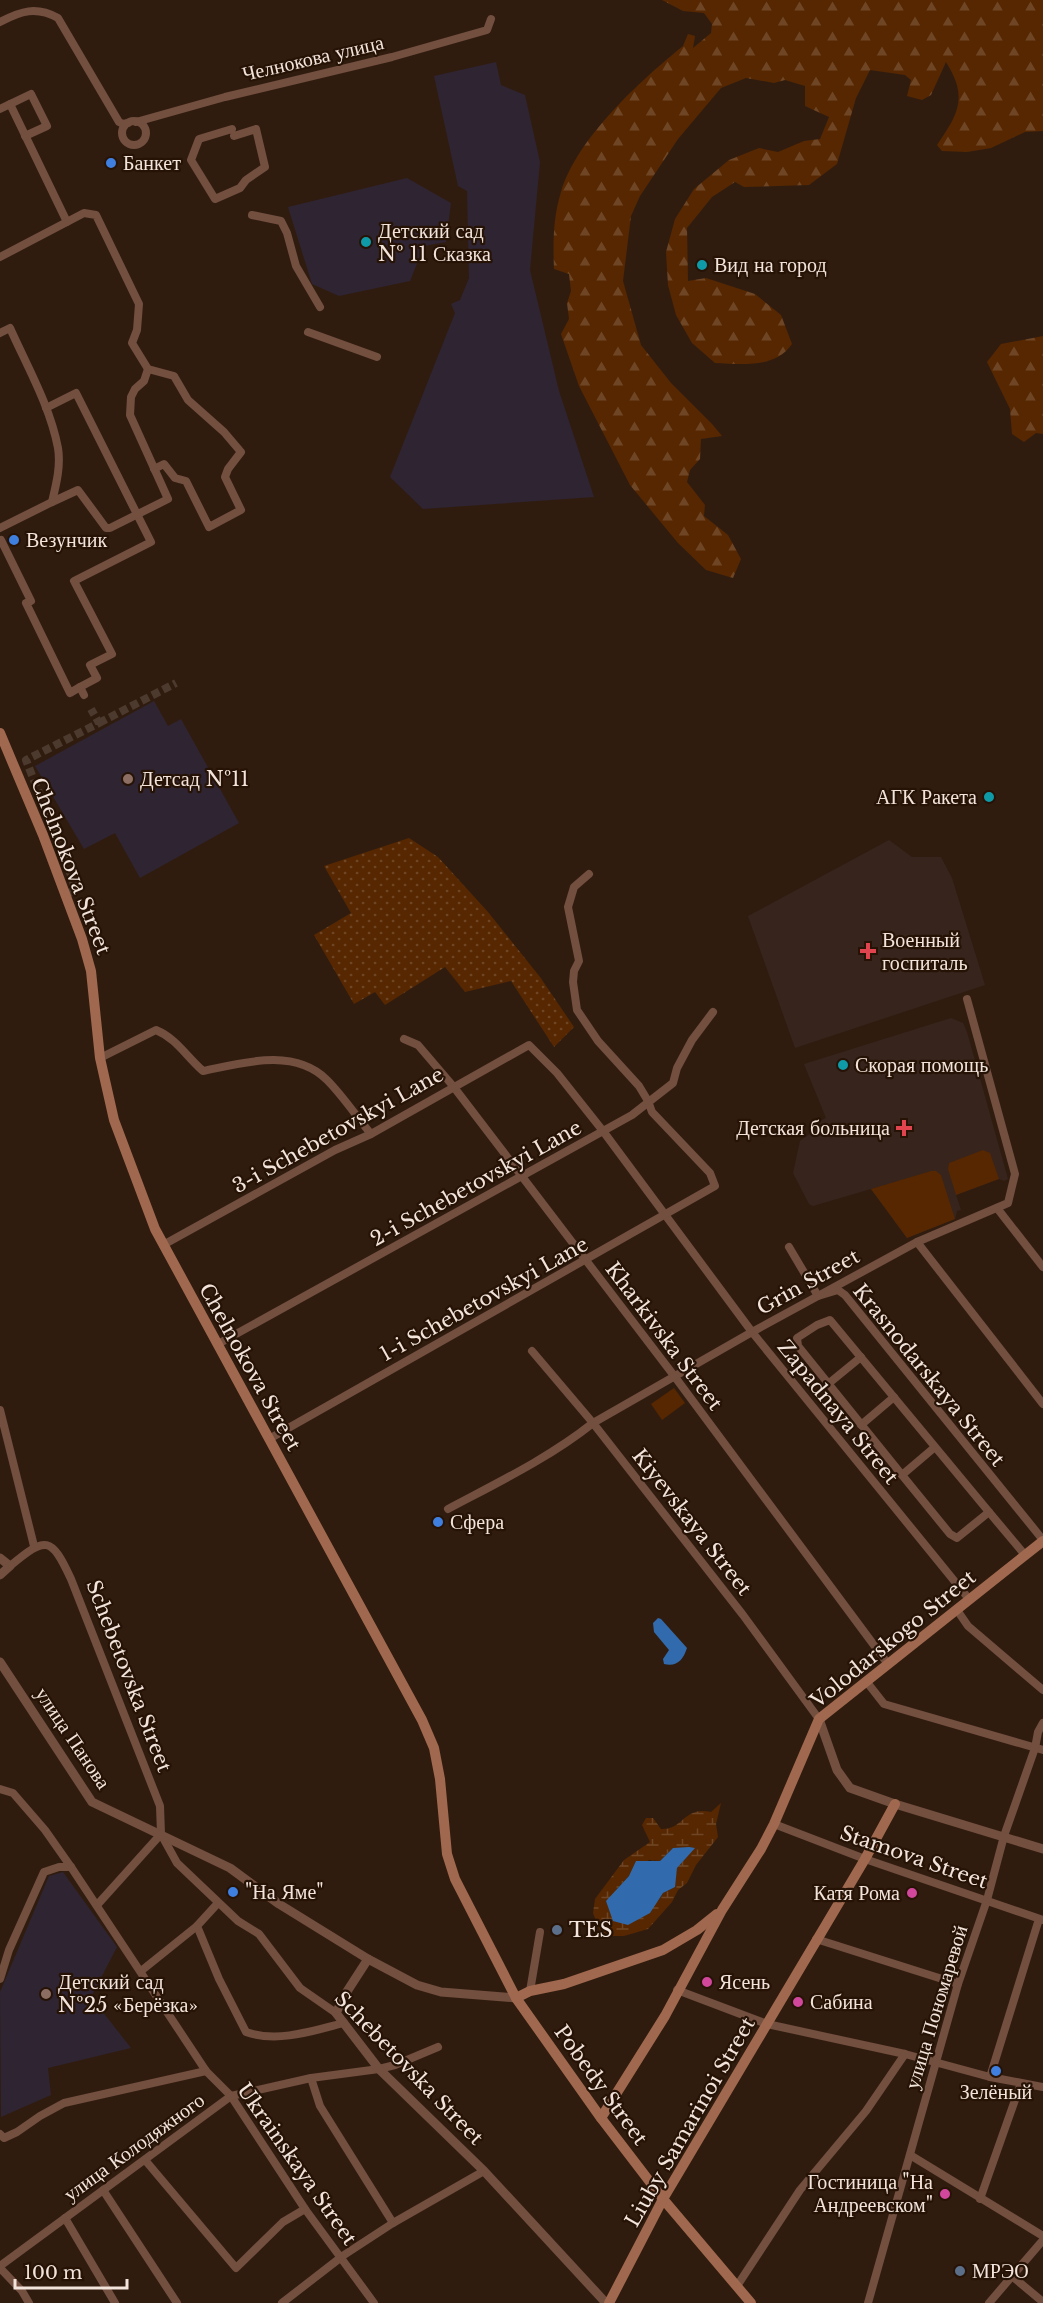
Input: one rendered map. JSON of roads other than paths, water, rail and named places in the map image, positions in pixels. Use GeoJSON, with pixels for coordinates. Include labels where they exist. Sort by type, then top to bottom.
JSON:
{"type":"FeatureCollection","features":[{"type":"Feature","properties":{"kind":"main road","name":"Chelnokova Street"},"geometry":{"type":"LineString","coordinates":[[0,733],[43,835],[82,939],[91,971],[100,1058],[114,1120],[155,1229],[422,1720],[434,1748],[440,1779],[447,1854],[455,1879],[516,1998]]}},
{"type":"Feature","properties":{"kind":"main road","name":"Volodarskogo Street"},"geometry":{"type":"LineString","coordinates":[[601,2118],[665,2016],[722,1910],[774,1824],[819,1719],[1043,1540]]}},
{"type":"Feature","properties":{"kind":"main road","name":"Liuby Samarinoi Street"},"geometry":{"type":"LineString","coordinates":[[607,2303],[663,2199],[865,1859],[895,1804]]}},
{"type":"Feature","properties":{"kind":"main road","name":"Volodarskogo Street"},"geometry":{"type":"LineString","coordinates":[[516,1998],[530,1991],[564,1984],[663,1950],[697,1930],[722,1910]]}},
{"type":"Feature","properties":{"kind":"main road","name":"Pobedy Street"},"geometry":{"type":"LineString","coordinates":[[516,1998],[601,2118],[663,2199],[751,2303]]}},
{"type":"Feature","properties":{"kind":"street","name":"Челнокова улица"},"geometry":{"type":"LineString","coordinates":[[0,22],[31,10],[46,12],[58,18],[118,122],[123,124],[225,96],[392,57],[487,30],[491,19]]}},
{"type":"Feature","properties":{"kind":"street"},"geometry":{"type":"LineString","coordinates":[[0,109],[31,94],[46,126],[25,136]]}},
{"type":"Feature","properties":{"kind":"street"},"geometry":{"type":"LineString","coordinates":[[10,104],[67,222]]}},
{"type":"Feature","properties":{"kind":"street"},"geometry":{"type":"LineString","coordinates":[[256,129],[266,167],[246,180],[240,188],[215,199],[191,160],[199,139],[233,133],[256,129]]}},
{"type":"Feature","properties":{"kind":"street"},"geometry":{"type":"LineString","coordinates":[[0,257],[84,213],[96,215],[139,304],[137,330],[132,343],[148,369],[174,376],[188,399],[224,432],[241,452],[225,477],[241,510],[209,527],[186,481],[175,478],[164,464],[154,469]]}},
{"type":"Feature","properties":{"kind":"street"},"geometry":{"type":"LineString","coordinates":[[252,215],[280,221],[287,233],[296,266],[320,307]]}},
{"type":"Feature","properties":{"kind":"street"},"geometry":{"type":"LineString","coordinates":[[0,333],[10,328],[46,408],[58,449],[58,477],[51,502]]}},
{"type":"Feature","properties":{"kind":"street"},"geometry":{"type":"LineString","coordinates":[[308,332],[377,357]]}},
{"type":"Feature","properties":{"kind":"street"},"geometry":{"type":"LineString","coordinates":[[0,528],[78,490],[106,528],[115,526],[168,500],[130,414],[131,397],[135,389],[144,381],[148,369]]}},
{"type":"Feature","properties":{"kind":"street"},"geometry":{"type":"LineString","coordinates":[[2,540],[31,601],[26,603],[70,693],[97,678],[90,665],[111,654],[74,581],[151,542],[76,393],[46,408]]}},
{"type":"Feature","properties":{"kind":"street"},"geometry":{"type":"LineString","coordinates":[[80,687],[84,695]]}},
{"type":"Feature","properties":{"kind":"street"},"geometry":{"type":"LineString","coordinates":[[589,874],[574,887],[568,907],[579,960],[574,971],[573,982],[578,1010],[598,1041],[639,1086],[648,1101]]}},
{"type":"Feature","properties":{"kind":"street"},"geometry":{"type":"LineString","coordinates":[[967,999],[1016,1174],[1008,1203],[997,1208],[1043,1268]]}},
{"type":"Feature","properties":{"kind":"street","name":"2-i Schebetovskyi Lane"},"geometry":{"type":"LineString","coordinates":[[218,1344],[632,1115],[673,1083],[677,1068],[692,1040],[713,1012]]}},
{"type":"Feature","properties":{"kind":"street"},"geometry":{"type":"LineString","coordinates":[[100,1058],[156,1030],[171,1037],[187,1057],[203,1071],[260,1060],[298,1062],[327,1079],[371,1134]]}},
{"type":"Feature","properties":{"kind":"street","name":"Kharkivska Street"},"geometry":{"type":"LineString","coordinates":[[404,1039],[418,1045],[453,1086],[675,1377],[888,1664]]}},
{"type":"Feature","properties":{"kind":"street","name":"3-i Schebetovskyi Lane"},"geometry":{"type":"LineString","coordinates":[[163,1245],[336,1150],[371,1134],[529,1045]]}},
{"type":"Feature","properties":{"kind":"street","name":"Zapadnaya Street"},"geometry":{"type":"LineString","coordinates":[[529,1045],[557,1073],[666,1214],[752,1332],[969,1599]]}},
{"type":"Feature","properties":{"kind":"street","name":"1-i Schebetovskyi Lane"},"geometry":{"type":"LineString","coordinates":[[269,1439],[715,1186],[710,1173],[652,1112],[648,1101]]}},
{"type":"Feature","properties":{"kind":"street","name":"Grin Street"},"geometry":{"type":"LineString","coordinates":[[448,1509],[572,1440],[593,1423],[752,1332],[917,1242],[997,1208]]}},
{"type":"Feature","properties":{"kind":"street"},"geometry":{"type":"LineString","coordinates":[[917,1242],[1043,1404]]}},
{"type":"Feature","properties":{"kind":"street"},"geometry":{"type":"LineString","coordinates":[[789,1247],[818,1296]]}},
{"type":"Feature","properties":{"kind":"street","name":"Krasnodarskaya Street"},"geometry":{"type":"LineString","coordinates":[[818,1296],[838,1290],[845,1294],[1043,1540]]}},
{"type":"Feature","properties":{"kind":"street"},"geometry":{"type":"LineString","coordinates":[[989,1512],[957,1538],[950,1534],[798,1346],[797,1338],[817,1325],[830,1320],[1025,1555]]}},
{"type":"Feature","properties":{"kind":"street","name":"Kiyevskaya Street"},"geometry":{"type":"LineString","coordinates":[[532,1351],[593,1423],[743,1616],[819,1719]]}},
{"type":"Feature","properties":{"kind":"street"},"geometry":{"type":"LineString","coordinates":[[828,1384],[861,1357]]}},
{"type":"Feature","properties":{"kind":"street"},"geometry":{"type":"LineString","coordinates":[[861,1425],[894,1397]]}},
{"type":"Feature","properties":{"kind":"street"},"geometry":{"type":"LineString","coordinates":[[0,1410],[34,1546],[0,1575]]}},
{"type":"Feature","properties":{"kind":"street"},"geometry":{"type":"LineString","coordinates":[[902,1475],[935,1447]]}},
{"type":"Feature","properties":{"kind":"street","name":"Schebetovska Street"},"geometry":{"type":"LineString","coordinates":[[34,1546],[45,1545],[58,1552],[71,1579],[160,1806],[161,1834],[177,1863],[238,1921],[259,1934],[300,1988],[336,2013],[379,2069],[484,2171],[607,2303]]}},
{"type":"Feature","properties":{"kind":"street"},"geometry":{"type":"LineString","coordinates":[[0,1558],[10,1566]]}},
{"type":"Feature","properties":{"kind":"street"},"geometry":{"type":"LineString","coordinates":[[957,1610],[968,1626],[1043,1690]]}},
{"type":"Feature","properties":{"kind":"street","name":"улица Панова"},"geometry":{"type":"LineString","coordinates":[[0,1662],[92,1802],[230,1868],[279,1904],[368,1959],[425,1988],[473,1996],[516,1998]]}},
{"type":"Feature","properties":{"kind":"street"},"geometry":{"type":"LineString","coordinates":[[866,1681],[884,1704],[1039,1749]]}},
{"type":"Feature","properties":{"kind":"street"},"geometry":{"type":"LineString","coordinates":[[819,1719],[837,1770],[850,1788],[1043,1849]]}},
{"type":"Feature","properties":{"kind":"street","name":"улица Пономаревой"},"geometry":{"type":"LineString","coordinates":[[868,2303],[934,2063],[987,1900],[1004,1836],[1039,1749],[1038,1732],[1043,1724]]}},
{"type":"Feature","properties":{"kind":"street","name":"Ukrainskaya Street"},"geometry":{"type":"LineString","coordinates":[[0,1789],[13,1793],[45,1830],[98,1904],[206,2071],[231,2096],[304,2209],[342,2257],[374,2303]]}},
{"type":"Feature","properties":{"kind":"street","name":"Stamova Street"},"geometry":{"type":"LineString","coordinates":[[774,1824],[865,1859],[1041,1919]]}},
{"type":"Feature","properties":{"kind":"street"},"geometry":{"type":"LineString","coordinates":[[98,1904],[161,1834]]}},
{"type":"Feature","properties":{"kind":"street"},"geometry":{"type":"LineString","coordinates":[[0,1979],[9,1950],[44,1872],[59,1867],[71,1867]]}},
{"type":"Feature","properties":{"kind":"street"},"geometry":{"type":"LineString","coordinates":[[141,1971],[197,1926],[218,1903]]}},
{"type":"Feature","properties":{"kind":"street"},"geometry":{"type":"LineString","coordinates":[[990,2077],[1041,1919]]}},
{"type":"Feature","properties":{"kind":"street"},"geometry":{"type":"LineString","coordinates":[[197,1926],[219,1979],[246,2032],[258,2037],[302,2034],[344,2023]]}},
{"type":"Feature","properties":{"kind":"street"},"geometry":{"type":"LineString","coordinates":[[530,1991],[540,1932]]}},
{"type":"Feature","properties":{"kind":"street"},"geometry":{"type":"LineString","coordinates":[[816,1940],[958,1984]]}},
{"type":"Feature","properties":{"kind":"street"},"geometry":{"type":"LineString","coordinates":[[0,1945],[9,1950]]}},
{"type":"Feature","properties":{"kind":"street"},"geometry":{"type":"LineString","coordinates":[[336,2013],[345,1993],[368,1959]]}},
{"type":"Feature","properties":{"kind":"street"},"geometry":{"type":"LineString","coordinates":[[677,1990],[767,2024],[905,2054],[990,2077],[1043,2087]]}},
{"type":"Feature","properties":{"kind":"street","name":"улица Колодяжного"},"geometry":{"type":"LineString","coordinates":[[0,2267],[231,2096],[311,2079],[379,2069],[438,2048]]}},
{"type":"Feature","properties":{"kind":"street"},"geometry":{"type":"LineString","coordinates":[[737,2286],[800,2190],[866,2111],[905,2054]]}},
{"type":"Feature","properties":{"kind":"street"},"geometry":{"type":"LineString","coordinates":[[2,2136],[17,2132],[64,2103],[206,2071]]}},
{"type":"Feature","properties":{"kind":"street"},"geometry":{"type":"LineString","coordinates":[[311,2079],[320,2106],[393,2223]]}},
{"type":"Feature","properties":{"kind":"street"},"geometry":{"type":"LineString","coordinates":[[980,2199],[1021,2083]]}},
{"type":"Feature","properties":{"kind":"street"},"geometry":{"type":"LineString","coordinates":[[910,2155],[1043,2236]]}},
{"type":"Feature","properties":{"kind":"street"},"geometry":{"type":"LineString","coordinates":[[145,2160],[236,2268],[283,2222],[304,2209]]}},
{"type":"Feature","properties":{"kind":"street"},"geometry":{"type":"LineString","coordinates":[[282,2303],[342,2257],[393,2223],[484,2171]]}},
{"type":"Feature","properties":{"kind":"street"},"geometry":{"type":"LineString","coordinates":[[103,2190],[177,2303]]}},
{"type":"Feature","properties":{"kind":"street"},"geometry":{"type":"LineString","coordinates":[[65,2218],[116,2303]]}},
{"type":"Feature","properties":{"kind":"street"},"geometry":{"type":"LineString","coordinates":[[989,2303],[1043,2240]]}},
{"type":"Feature","properties":{"kind":"street"},"geometry":{"type":"LineString","coordinates":[[0,2267],[29,2303]]}},
{"type":"Feature","properties":{"kind":"street"},"geometry":{"type":"LineString","coordinates":[[1012,2277],[1043,2302]]}},
{"type":"Feature","properties":{"kind":"street"},"geometry":{"type":"LineString","coordinates":[[0,2284],[8,2278]]}},
{"type":"Feature","properties":{"kind":"water"},"geometry":{"type":"Polygon","coordinates":[[[658,1618],[687,1648],[684,1656],[676,1663],[664,1664],[663,1659],[669,1650],[654,1632],[653,1623],[658,1618]]]}},
{"type":"Feature","properties":{"kind":"water"},"geometry":{"type":"Polygon","coordinates":[[[673,1848],[695,1848],[677,1868],[675,1887],[663,1893],[650,1913],[628,1925],[613,1921],[606,1901],[629,1876],[636,1861],[660,1861],[673,1848]]]}},
{"type":"Feature","properties":{"kind":"tunnel"},"geometry":{"type":"LineString","coordinates":[[99,723],[176,683]]}},
{"type":"Feature","properties":{"kind":"tunnel"},"geometry":{"type":"LineString","coordinates":[[66,896],[74,889],[73,880],[26,760],[99,723],[91,709]]}},
{"type":"Feature","properties":{"kind":"place","name":"Банкет"},"geometry":{"type":"Point","coordinates":[111,163]}},
{"type":"Feature","properties":{"kind":"place","name":"Детский сад № 11 Сказка"},"geometry":{"type":"Point","coordinates":[366,242]}},
{"type":"Feature","properties":{"kind":"place","name":"Вид на город"},"geometry":{"type":"Point","coordinates":[702,265]}},
{"type":"Feature","properties":{"kind":"place","name":"Везунчик"},"geometry":{"type":"Point","coordinates":[14,540]}},
{"type":"Feature","properties":{"kind":"place","name":"Детсад №11"},"geometry":{"type":"Point","coordinates":[128,779]}},
{"type":"Feature","properties":{"kind":"place","name":"АГК Ракета"},"geometry":{"type":"Point","coordinates":[989,797]}},
{"type":"Feature","properties":{"kind":"place","name":"Военный госпиталь"},"geometry":{"type":"Point","coordinates":[868,951]}},
{"type":"Feature","properties":{"kind":"place","name":"Скорая помощь"},"geometry":{"type":"Point","coordinates":[843,1065]}},
{"type":"Feature","properties":{"kind":"place","name":"Детская больница"},"geometry":{"type":"Point","coordinates":[904,1128]}},
{"type":"Feature","properties":{"kind":"place","name":"Сфера"},"geometry":{"type":"Point","coordinates":[438,1522]}},
{"type":"Feature","properties":{"kind":"place","name":"\"На Яме\""},"geometry":{"type":"Point","coordinates":[233,1892]}},
{"type":"Feature","properties":{"kind":"place","name":"Катя Рома"},"geometry":{"type":"Point","coordinates":[912,1893]}},
{"type":"Feature","properties":{"kind":"place","name":"TES"},"geometry":{"type":"Point","coordinates":[557,1930]}},
{"type":"Feature","properties":{"kind":"place","name":"Ясень"},"geometry":{"type":"Point","coordinates":[707,1982]}},
{"type":"Feature","properties":{"kind":"place","name":"Детский сад №25 «Берёзка»"},"geometry":{"type":"Point","coordinates":[46,1994]}},
{"type":"Feature","properties":{"kind":"place","name":"Сабина"},"geometry":{"type":"Point","coordinates":[798,2002]}},
{"type":"Feature","properties":{"kind":"place","name":"Зелёный"},"geometry":{"type":"Point","coordinates":[996,2071]}},
{"type":"Feature","properties":{"kind":"place","name":"Гостиница \"На Андреевском\""},"geometry":{"type":"Point","coordinates":[945,2194]}},
{"type":"Feature","properties":{"kind":"place","name":"МРЭО"},"geometry":{"type":"Point","coordinates":[960,2271]}}]}
